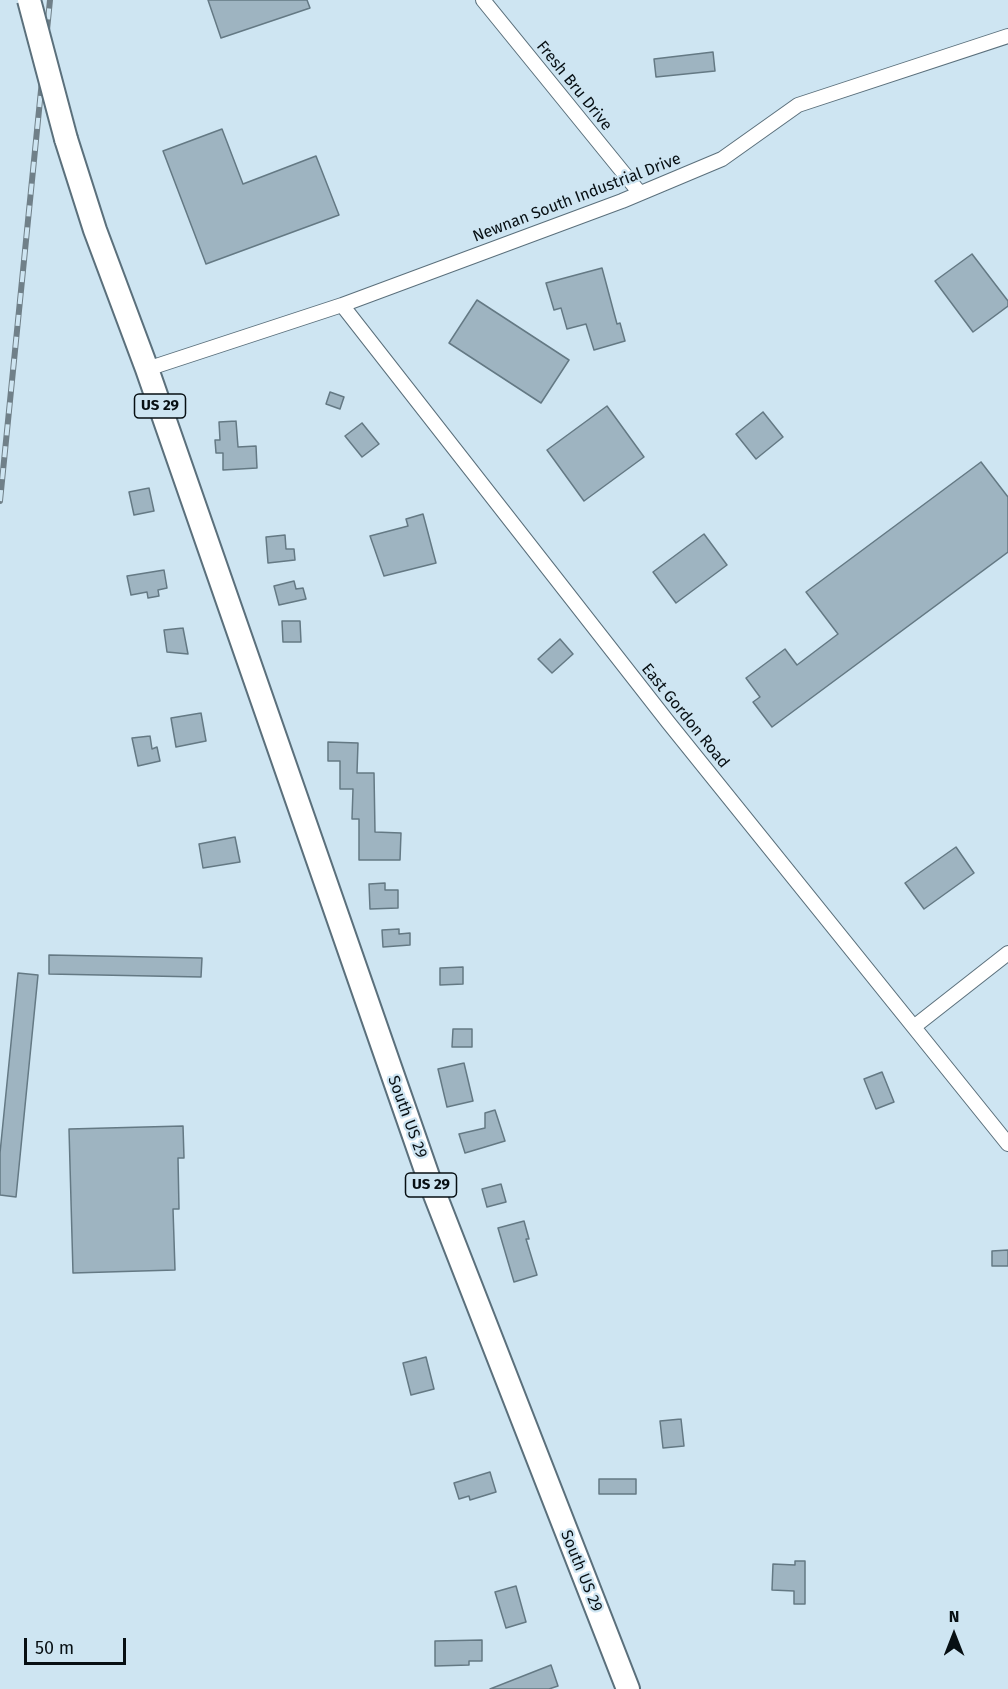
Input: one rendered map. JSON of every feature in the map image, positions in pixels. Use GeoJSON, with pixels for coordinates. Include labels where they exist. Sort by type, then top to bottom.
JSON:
{"type":"FeatureCollection","features":[{"type":"Feature","properties":{"kind":"main road","name":"US 29"},"geometry":{"type":"LineString","coordinates":[[29,0],[66,139],[95,230],[147,369]]}},
{"type":"Feature","properties":{"kind":"main road","name":"South US 29"},"geometry":{"type":"LineString","coordinates":[[147,369],[429,1182],[628,1689]]}},
{"type":"Feature","properties":{"kind":"street","name":"Fresh Bru Drive"},"geometry":{"type":"LineString","coordinates":[[483,0],[639,192]]}},
{"type":"Feature","properties":{"kind":"street","name":"Newnan South Industrial Drive"},"geometry":{"type":"LineString","coordinates":[[147,369],[342,305],[639,192],[722,159],[798,105],[1008,36]]}},
{"type":"Feature","properties":{"kind":"street","name":"East Gordon Road"},"geometry":{"type":"LineString","coordinates":[[342,305],[668,722],[1008,1144]]}},
{"type":"Feature","properties":{"kind":"street"},"geometry":{"type":"LineString","coordinates":[[915,1026],[1008,952]]}},
{"type":"Feature","properties":{"kind":"building"},"geometry":{"type":"Polygon","coordinates":[[[208,0],[307,0],[310,8],[221,38],[208,0]]]}},
{"type":"Feature","properties":{"kind":"building"},"geometry":{"type":"Polygon","coordinates":[[[713,52],[715,71],[656,77],[654,59],[713,52]]]}},
{"type":"Feature","properties":{"kind":"building"},"geometry":{"type":"Polygon","coordinates":[[[222,129],[243,184],[316,156],[339,215],[206,264],[163,151],[222,129]]]}},
{"type":"Feature","properties":{"kind":"building"},"geometry":{"type":"Polygon","coordinates":[[[972,254],[1008,301],[1008,306],[973,332],[935,281],[972,254]]]}},
{"type":"Feature","properties":{"kind":"building"},"geometry":{"type":"Polygon","coordinates":[[[602,268],[617,324],[620,323],[625,341],[594,350],[586,324],[567,329],[561,308],[554,310],[546,283],[602,268]]]}},
{"type":"Feature","properties":{"kind":"building"},"geometry":{"type":"Polygon","coordinates":[[[477,300],[569,360],[541,403],[449,343],[477,300]]]}},
{"type":"Feature","properties":{"kind":"building"},"geometry":{"type":"Polygon","coordinates":[[[330,392],[344,397],[340,409],[326,404],[330,392]]]}},
{"type":"Feature","properties":{"kind":"building"},"geometry":{"type":"Polygon","coordinates":[[[607,406],[644,457],[584,501],[547,450],[607,406]]]}},
{"type":"Feature","properties":{"kind":"building"},"geometry":{"type":"Polygon","coordinates":[[[763,412],[783,437],[756,459],[736,434],[763,412]]]}},
{"type":"Feature","properties":{"kind":"building"},"geometry":{"type":"Polygon","coordinates":[[[236,421],[238,447],[256,446],[257,468],[223,470],[223,453],[216,453],[215,440],[220,440],[219,422],[236,421]]]}},
{"type":"Feature","properties":{"kind":"building"},"geometry":{"type":"Polygon","coordinates":[[[362,423],[379,444],[362,457],[345,436],[362,423]]]}},
{"type":"Feature","properties":{"kind":"building"},"geometry":{"type":"Polygon","coordinates":[[[981,462],[1008,497],[1008,552],[772,727],[753,702],[760,697],[746,678],[785,649],[797,665],[838,634],[806,592],[981,462]]]}},
{"type":"Feature","properties":{"kind":"building"},"geometry":{"type":"Polygon","coordinates":[[[149,488],[154,511],[134,515],[129,492],[149,488]]]}},
{"type":"Feature","properties":{"kind":"building"},"geometry":{"type":"Polygon","coordinates":[[[423,514],[436,563],[384,576],[370,536],[408,526],[406,519],[423,514]]]}},
{"type":"Feature","properties":{"kind":"building"},"geometry":{"type":"Polygon","coordinates":[[[704,534],[727,565],[676,603],[653,572],[704,534]]]}},
{"type":"Feature","properties":{"kind":"building"},"geometry":{"type":"Polygon","coordinates":[[[285,535],[286,549],[294,549],[295,560],[268,563],[266,537],[285,535]]]}},
{"type":"Feature","properties":{"kind":"building"},"geometry":{"type":"Polygon","coordinates":[[[164,570],[167,588],[158,590],[159,596],[148,598],[147,592],[131,595],[127,576],[164,570]]]}},
{"type":"Feature","properties":{"kind":"building"},"geometry":{"type":"Polygon","coordinates":[[[294,581],[296,589],[303,588],[306,599],[279,605],[274,586],[294,581]]]}},
{"type":"Feature","properties":{"kind":"building"},"geometry":{"type":"Polygon","coordinates":[[[282,621],[300,621],[301,642],[283,642],[282,621]]]}},
{"type":"Feature","properties":{"kind":"building"},"geometry":{"type":"Polygon","coordinates":[[[183,628],[188,654],[167,652],[164,630],[183,628]]]}},
{"type":"Feature","properties":{"kind":"building"},"geometry":{"type":"Polygon","coordinates":[[[560,639],[573,654],[552,673],[538,659],[560,639]]]}},
{"type":"Feature","properties":{"kind":"building"},"geometry":{"type":"Polygon","coordinates":[[[201,713],[206,741],[176,747],[171,718],[201,713]]]}},
{"type":"Feature","properties":{"kind":"building"},"geometry":{"type":"Polygon","coordinates":[[[150,736],[152,749],[157,747],[160,761],[138,766],[132,738],[150,736]]]}},
{"type":"Feature","properties":{"kind":"building"},"geometry":{"type":"Polygon","coordinates":[[[328,742],[358,743],[357,773],[374,773],[375,832],[401,833],[400,860],[359,860],[359,819],[352,819],[353,789],[340,789],[340,761],[328,761],[328,742]]]}},
{"type":"Feature","properties":{"kind":"building"},"geometry":{"type":"Polygon","coordinates":[[[235,837],[240,862],[203,868],[199,844],[235,837]]]}},
{"type":"Feature","properties":{"kind":"building"},"geometry":{"type":"Polygon","coordinates":[[[956,847],[974,873],[924,909],[905,883],[956,847]]]}},
{"type":"Feature","properties":{"kind":"building"},"geometry":{"type":"Polygon","coordinates":[[[385,883],[385,890],[398,890],[398,908],[370,909],[369,884],[385,883]]]}},
{"type":"Feature","properties":{"kind":"building"},"geometry":{"type":"Polygon","coordinates":[[[399,929],[399,934],[410,933],[410,945],[383,947],[382,930],[399,929]]]}},
{"type":"Feature","properties":{"kind":"building"},"geometry":{"type":"Polygon","coordinates":[[[49,955],[202,958],[201,977],[49,974],[49,955]]]}},
{"type":"Feature","properties":{"kind":"building"},"geometry":{"type":"Polygon","coordinates":[[[463,967],[463,984],[440,985],[440,968],[463,967]]]}},
{"type":"Feature","properties":{"kind":"building"},"geometry":{"type":"Polygon","coordinates":[[[18,973],[38,975],[16,1197],[0,1195],[0,1153],[18,973]]]}},
{"type":"Feature","properties":{"kind":"building"},"geometry":{"type":"Polygon","coordinates":[[[453,1029],[472,1029],[472,1047],[452,1047],[453,1029]]]}},
{"type":"Feature","properties":{"kind":"building"},"geometry":{"type":"Polygon","coordinates":[[[464,1063],[473,1101],[447,1107],[438,1069],[464,1063]]]}},
{"type":"Feature","properties":{"kind":"building"},"geometry":{"type":"Polygon","coordinates":[[[882,1072],[894,1102],[876,1109],[864,1079],[882,1072]]]}},
{"type":"Feature","properties":{"kind":"building"},"geometry":{"type":"Polygon","coordinates":[[[495,1110],[505,1141],[465,1153],[459,1134],[485,1128],[485,1113],[495,1110]]]}},
{"type":"Feature","properties":{"kind":"building"},"geometry":{"type":"Polygon","coordinates":[[[183,1126],[184,1158],[178,1158],[179,1209],[173,1209],[175,1270],[73,1273],[69,1129],[183,1126]]]}},
{"type":"Feature","properties":{"kind":"building"},"geometry":{"type":"Polygon","coordinates":[[[501,1184],[506,1202],[487,1207],[482,1189],[501,1184]]]}},
{"type":"Feature","properties":{"kind":"building"},"geometry":{"type":"Polygon","coordinates":[[[524,1221],[529,1239],[526,1239],[537,1275],[514,1282],[498,1228],[524,1221]]]}},
{"type":"Feature","properties":{"kind":"building"},"geometry":{"type":"Polygon","coordinates":[[[1008,1250],[1008,1266],[992,1266],[992,1251],[1008,1250]]]}},
{"type":"Feature","properties":{"kind":"building"},"geometry":{"type":"Polygon","coordinates":[[[426,1357],[434,1389],[411,1395],[403,1363],[426,1357]]]}},
{"type":"Feature","properties":{"kind":"building"},"geometry":{"type":"Polygon","coordinates":[[[681,1419],[684,1446],[663,1448],[660,1421],[681,1419]]]}},
{"type":"Feature","properties":{"kind":"building"},"geometry":{"type":"Polygon","coordinates":[[[490,1472],[496,1492],[470,1500],[469,1496],[459,1499],[454,1483],[490,1472]]]}},
{"type":"Feature","properties":{"kind":"building"},"geometry":{"type":"Polygon","coordinates":[[[599,1479],[636,1479],[636,1494],[599,1494],[599,1479]]]}},
{"type":"Feature","properties":{"kind":"building"},"geometry":{"type":"Polygon","coordinates":[[[795,1561],[805,1561],[805,1604],[794,1604],[794,1591],[772,1590],[773,1564],[795,1565],[795,1561]]]}},
{"type":"Feature","properties":{"kind":"building"},"geometry":{"type":"Polygon","coordinates":[[[516,1586],[526,1622],[506,1628],[495,1592],[516,1586]]]}},
{"type":"Feature","properties":{"kind":"building"},"geometry":{"type":"Polygon","coordinates":[[[482,1640],[482,1661],[469,1661],[469,1665],[435,1666],[435,1641],[482,1640]]]}},
{"type":"Feature","properties":{"kind":"building"},"geometry":{"type":"Polygon","coordinates":[[[551,1665],[558,1686],[549,1689],[490,1689],[551,1665]]]}},
{"type":"Feature","properties":{"kind":"railway"},"geometry":{"type":"LineString","coordinates":[[0,501],[50,0]]}}]}
